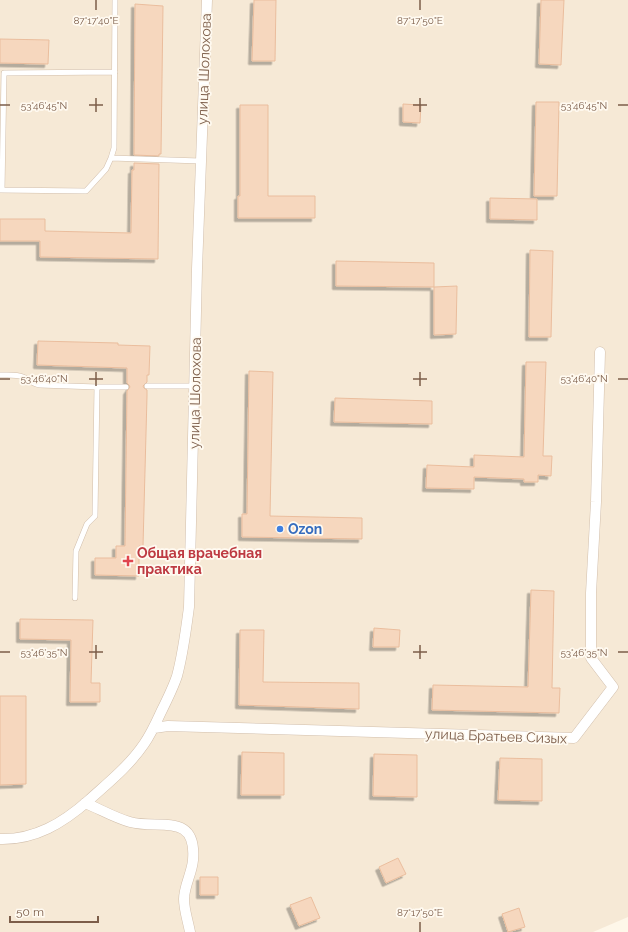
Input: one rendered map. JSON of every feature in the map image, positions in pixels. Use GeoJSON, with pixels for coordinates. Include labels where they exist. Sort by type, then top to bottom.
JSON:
{"type":"FeatureCollection","features":[{"type":"Feature","properties":{"kind":"street","name":"улица Шолохова"},"geometry":{"type":"LineString","coordinates":[[0,839],[19,838],[35,834],[57,823],[85,803],[123,770],[145,744],[172,690],[177,675],[186,631],[189,607],[200,160],[206,0]]}},
{"type":"Feature","properties":{"kind":"street","name":"улица Братьев Сизых"},"geometry":{"type":"LineString","coordinates":[[154,728],[168,726],[574,738],[613,687],[591,658],[591,593],[596,502],[600,352]]}},
{"type":"Feature","properties":{"kind":"street"},"geometry":{"type":"LineString","coordinates":[[85,803],[128,822],[138,824],[166,824],[178,827],[189,835],[192,844],[193,860],[184,898],[190,932]]}},
{"type":"Feature","properties":{"kind":"lane"},"geometry":{"type":"LineString","coordinates":[[115,72],[4,73],[1,190],[86,191],[106,169],[114,148],[116,0]]}},
{"type":"Feature","properties":{"kind":"lane"},"geometry":{"type":"LineString","coordinates":[[111,158],[200,160]]}},
{"type":"Feature","properties":{"kind":"lane"},"geometry":{"type":"LineString","coordinates":[[0,375],[14,375],[22,377],[33,384],[40,385],[126,387]]}},
{"type":"Feature","properties":{"kind":"lane"},"geometry":{"type":"LineString","coordinates":[[147,386],[195,386]]}},
{"type":"Feature","properties":{"kind":"lane"},"geometry":{"type":"LineString","coordinates":[[75,598],[76,551],[87,524],[95,516],[97,387]]}},
{"type":"Feature","properties":{"kind":"shaded area"},"geometry":{"type":"Polygon","coordinates":[[[0,0],[628,0],[628,917],[593,932],[0,932],[0,0]]]}},
{"type":"Feature","properties":{"kind":"building"},"geometry":{"type":"Polygon","coordinates":[[[254,0],[276,0],[275,61],[252,61],[254,0]]]}},
{"type":"Feature","properties":{"kind":"building"},"geometry":{"type":"Polygon","coordinates":[[[541,0],[564,0],[561,65],[539,64],[541,0]]]}},
{"type":"Feature","properties":{"kind":"building"},"geometry":{"type":"Polygon","coordinates":[[[135,4],[163,6],[161,154],[159,154],[159,156],[134,155],[135,4]]]}},
{"type":"Feature","properties":{"kind":"building"},"geometry":{"type":"Polygon","coordinates":[[[0,39],[49,40],[48,64],[0,63],[0,39]]]}},
{"type":"Feature","properties":{"kind":"building"},"geometry":{"type":"Polygon","coordinates":[[[536,102],[559,102],[557,196],[534,196],[536,102]]]}},
{"type":"Feature","properties":{"kind":"building"},"geometry":{"type":"Polygon","coordinates":[[[403,104],[421,105],[420,123],[403,122],[403,104]]]}},
{"type":"Feature","properties":{"kind":"building"},"geometry":{"type":"Polygon","coordinates":[[[240,105],[268,105],[268,196],[315,196],[315,218],[238,218],[238,196],[240,196],[240,105]]]}},
{"type":"Feature","properties":{"kind":"building"},"geometry":{"type":"Polygon","coordinates":[[[134,163],[159,164],[158,259],[40,257],[40,241],[0,241],[0,219],[45,219],[45,231],[131,233],[132,170],[134,170],[134,163]]]}},
{"type":"Feature","properties":{"kind":"building"},"geometry":{"type":"Polygon","coordinates":[[[490,198],[537,199],[537,220],[490,219],[490,198]]]}},
{"type":"Feature","properties":{"kind":"building"},"geometry":{"type":"Polygon","coordinates":[[[530,250],[553,251],[551,337],[529,337],[530,250]]]}},
{"type":"Feature","properties":{"kind":"building"},"geometry":{"type":"Polygon","coordinates":[[[336,261],[434,263],[434,287],[336,286],[336,261]]]}},
{"type":"Feature","properties":{"kind":"building"},"geometry":{"type":"Polygon","coordinates":[[[457,286],[456,334],[434,335],[434,287],[457,286]]]}},
{"type":"Feature","properties":{"kind":"building"},"geometry":{"type":"Polygon","coordinates":[[[38,341],[118,343],[118,345],[150,346],[149,375],[147,375],[147,382],[143,386],[147,390],[147,396],[143,546],[139,546],[139,576],[95,575],[95,558],[116,558],[116,546],[125,546],[127,391],[130,387],[127,383],[127,368],[37,365],[38,341]]]}},
{"type":"Feature","properties":{"kind":"building"},"geometry":{"type":"Polygon","coordinates":[[[526,362],[546,362],[543,456],[552,456],[551,476],[538,475],[538,482],[524,482],[524,479],[474,477],[474,489],[426,488],[427,465],[474,467],[474,455],[524,457],[526,362]]]}},
{"type":"Feature","properties":{"kind":"building"},"geometry":{"type":"Polygon","coordinates":[[[249,371],[273,372],[270,516],[362,518],[362,539],[242,537],[242,514],[247,514],[249,371]]]}},
{"type":"Feature","properties":{"kind":"building"},"geometry":{"type":"Polygon","coordinates":[[[335,398],[432,401],[432,424],[334,422],[335,398]]]}},
{"type":"Feature","properties":{"kind":"building"},"geometry":{"type":"Polygon","coordinates":[[[531,590],[554,591],[552,688],[560,688],[559,713],[432,710],[433,685],[528,687],[531,590]]]}},
{"type":"Feature","properties":{"kind":"building"},"geometry":{"type":"Polygon","coordinates":[[[20,619],[93,620],[91,683],[100,683],[100,702],[70,702],[71,640],[20,639],[20,619]]]}},
{"type":"Feature","properties":{"kind":"building"},"geometry":{"type":"Polygon","coordinates":[[[374,628],[400,630],[399,647],[373,647],[374,628]]]}},
{"type":"Feature","properties":{"kind":"building"},"geometry":{"type":"Polygon","coordinates":[[[240,630],[264,630],[263,682],[359,683],[359,709],[239,705],[240,630]]]}},
{"type":"Feature","properties":{"kind":"building"},"geometry":{"type":"Polygon","coordinates":[[[0,696],[26,696],[26,784],[0,785],[0,696]]]}},
{"type":"Feature","properties":{"kind":"building"},"geometry":{"type":"Polygon","coordinates":[[[242,752],[284,753],[284,795],[241,795],[242,752]]]}},
{"type":"Feature","properties":{"kind":"building"},"geometry":{"type":"Polygon","coordinates":[[[374,754],[417,755],[417,797],[373,796],[374,754]]]}},
{"type":"Feature","properties":{"kind":"building"},"geometry":{"type":"Polygon","coordinates":[[[500,758],[542,759],[542,801],[498,800],[500,758]]]}},
{"type":"Feature","properties":{"kind":"building"},"geometry":{"type":"Polygon","coordinates":[[[398,858],[406,874],[386,883],[379,867],[398,858]]]}},
{"type":"Feature","properties":{"kind":"building"},"geometry":{"type":"Polygon","coordinates":[[[200,877],[218,877],[218,895],[200,895],[200,877]]]}},
{"type":"Feature","properties":{"kind":"building"},"geometry":{"type":"Polygon","coordinates":[[[311,897],[320,918],[299,926],[290,905],[311,897]]]}},
{"type":"Feature","properties":{"kind":"building"},"geometry":{"type":"Polygon","coordinates":[[[519,908],[525,927],[508,932],[502,914],[519,908]]]}},
{"type":"Feature","properties":{"kind":"place","name":"Ozon"},"geometry":{"type":"Point","coordinates":[280,529]}},
{"type":"Feature","properties":{"kind":"place","name":"Общая врачебная практика"},"geometry":{"type":"Point","coordinates":[128,561]}}]}
